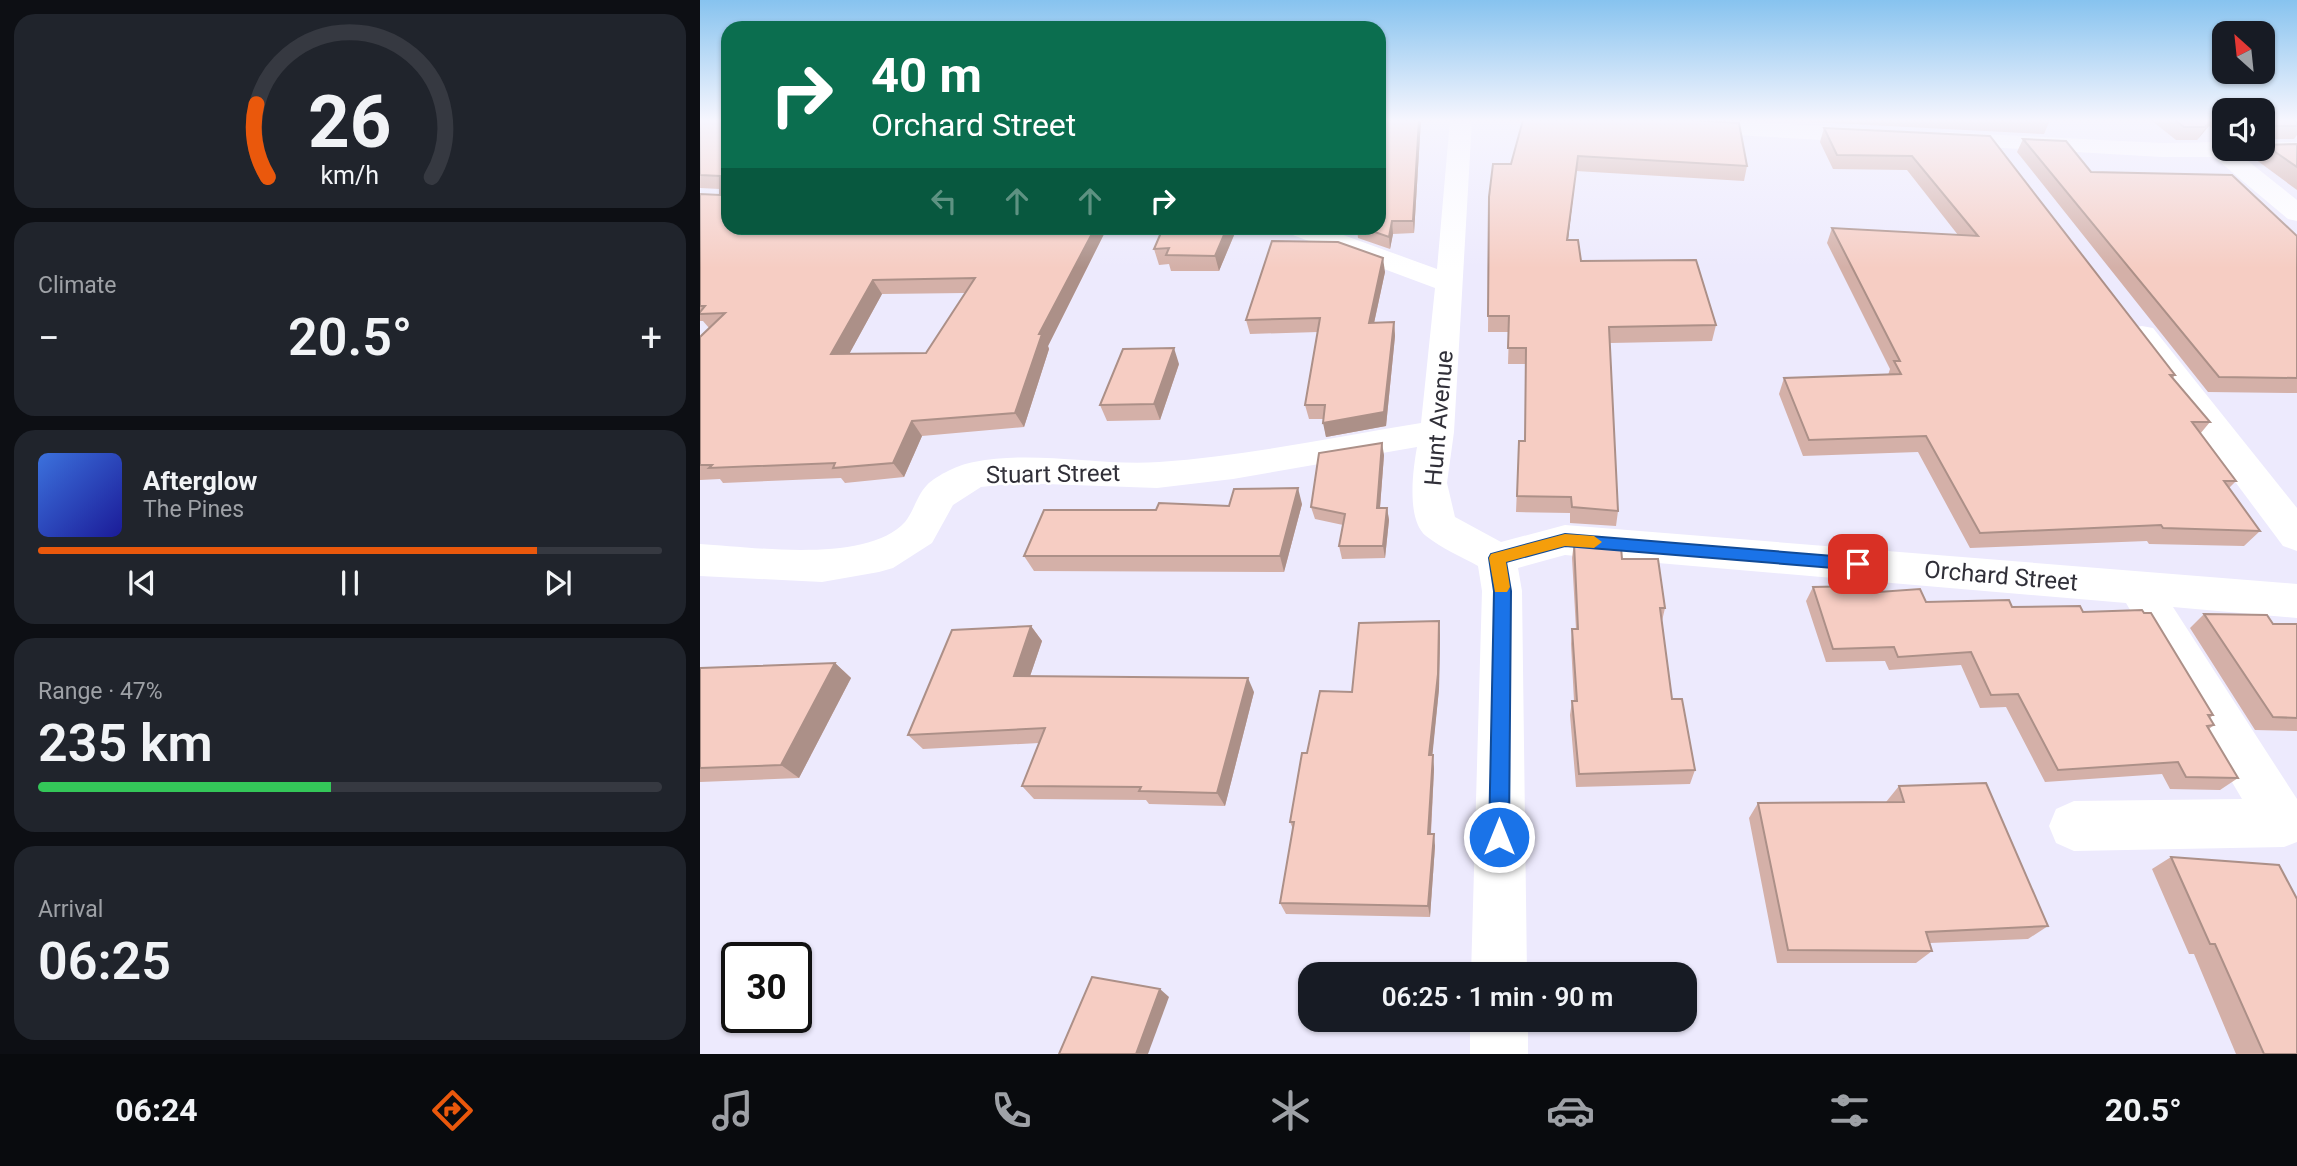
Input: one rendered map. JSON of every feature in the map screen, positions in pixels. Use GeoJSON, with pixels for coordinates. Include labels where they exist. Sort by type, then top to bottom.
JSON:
{"type":"FeatureCollection","features":[{"type":"Feature","properties":{"kind":"street","name":"Hunt Avenue"},"geometry":{"type":"LineString","coordinates":[[1458,169],[1437,432],[1429,483],[1438,525],[1497,558]]}},
{"type":"Feature","properties":{"kind":"street"},"geometry":{"type":"LineString","coordinates":[[2014,169],[2018,175]]}},
{"type":"Feature","properties":{"kind":"street"},"geometry":{"type":"LineString","coordinates":[[2243,169],[2297,213]]}},
{"type":"Feature","properties":{"kind":"street"},"geometry":{"type":"LineString","coordinates":[[1319,235],[1450,284]]}},
{"type":"Feature","properties":{"kind":"street"},"geometry":{"type":"LineString","coordinates":[[2128,317],[2297,536]]}},
{"type":"Feature","properties":{"kind":"street","name":"Stuart Street"},"geometry":{"type":"LineString","coordinates":[[700,560],[822,566],[879,557],[918,533],[940,495],[973,475],[1017,470],[1157,475],[1233,466],[1437,432]]}},
{"type":"Feature","properties":{"kind":"street","name":"Orchard Street"},"geometry":{"type":"LineString","coordinates":[[1497,558],[1565,540],[2297,601]]}},
{"type":"Feature","properties":{"kind":"street"},"geometry":{"type":"LineString","coordinates":[[1497,558],[1502,591],[1499,962]]}},
{"type":"Feature","properties":{"kind":"street"},"geometry":{"type":"LineString","coordinates":[[2074,826],[2284,823],[2138,587]]}},
{"type":"Feature","properties":{"kind":"street"},"geometry":{"type":"LineString","coordinates":[[1499,1032],[1499,1054]]}},
{"type":"Feature","properties":{"kind":"building"},"geometry":{"type":"Polygon","coordinates":[[[700,169],[721,169],[721,235],[1091,235],[1039,334],[1042,334],[1015,413],[912,421],[893,463],[833,468],[835,463],[709,468],[712,465],[700,465],[700,337],[725,313],[700,314],[705,306],[700,306],[700,194],[720,195],[720,176],[700,175],[700,169]],[[975,278],[873,280],[831,354],[926,353],[975,278]]]}},
{"type":"Feature","properties":{"kind":"building"},"geometry":{"type":"Polygon","coordinates":[[[1386,169],[1416,169],[1413,221],[1392,221],[1389,237],[1383,235],[1386,235],[1386,169]]]}},
{"type":"Feature","properties":{"kind":"building"},"geometry":{"type":"Polygon","coordinates":[[[1492,169],[1576,169],[1567,240],[1578,240],[1581,261],[1696,260],[1716,325],[1609,327],[1618,511],[1572,507],[1571,497],[1517,496],[1519,441],[1525,441],[1526,348],[1508,348],[1509,316],[1488,316],[1489,197],[1492,169]]]}},
{"type":"Feature","properties":{"kind":"building"},"geometry":{"type":"Polygon","coordinates":[[[1923,169],[2016,169],[2175,375],[2170,375],[2210,422],[2192,422],[2236,481],[2224,481],[2260,531],[2163,528],[2161,525],[1980,533],[1926,436],[1809,440],[1784,378],[1901,374],[1894,361],[1900,361],[1832,228],[1978,236],[1923,169]]]}},
{"type":"Feature","properties":{"kind":"building"},"geometry":{"type":"Polygon","coordinates":[[[2048,169],[2232,175],[2297,236],[2297,378],[2219,377],[2048,169]]]}},
{"type":"Feature","properties":{"kind":"building"},"geometry":{"type":"Polygon","coordinates":[[[1160,235],[1224,235],[1215,256],[1166,255],[1169,248],[1154,249],[1160,235]]]}},
{"type":"Feature","properties":{"kind":"building"},"geometry":{"type":"Polygon","coordinates":[[[1272,241],[1338,242],[1383,258],[1369,323],[1394,322],[1384,412],[1323,423],[1325,405],[1305,405],[1320,318],[1246,320],[1272,241]]]}},
{"type":"Feature","properties":{"kind":"building"},"geometry":{"type":"Polygon","coordinates":[[[1174,348],[1154,404],[1100,405],[1123,349],[1174,348]]]}},
{"type":"Feature","properties":{"kind":"building"},"geometry":{"type":"Polygon","coordinates":[[[1382,443],[1377,508],[1387,508],[1383,546],[1339,546],[1345,514],[1311,507],[1319,453],[1382,443]]]}},
{"type":"Feature","properties":{"kind":"building"},"geometry":{"type":"Polygon","coordinates":[[[1298,488],[1280,556],[1024,556],[1044,510],[1156,510],[1159,503],[1229,506],[1234,489],[1298,488]]]}},
{"type":"Feature","properties":{"kind":"building"},"geometry":{"type":"Polygon","coordinates":[[[1574,543],[1621,547],[1622,559],[1658,559],[1665,608],[1660,608],[1672,699],[1682,699],[1695,770],[1579,774],[1572,701],[1577,701],[1572,629],[1578,629],[1574,543]]]}},
{"type":"Feature","properties":{"kind":"building"},"geometry":{"type":"Polygon","coordinates":[[[1862,586],[1865,593],[1920,589],[1926,602],[2009,600],[2012,607],[2080,606],[2083,612],[2142,610],[2144,613],[2151,613],[2213,715],[2208,715],[2214,725],[2207,726],[2238,778],[2186,777],[2178,762],[2058,770],[2018,694],[1991,695],[1971,652],[1898,657],[1894,647],[1833,649],[1813,587],[1862,586]]]}},
{"type":"Feature","properties":{"kind":"building"},"geometry":{"type":"Polygon","coordinates":[[[2204,614],[2267,615],[2273,624],[2297,624],[2297,718],[2273,717],[2204,614]]]}},
{"type":"Feature","properties":{"kind":"building"},"geometry":{"type":"Polygon","coordinates":[[[1439,621],[1438,674],[1429,755],[1433,755],[1428,834],[1434,834],[1428,906],[1280,903],[1302,753],[1307,753],[1320,691],[1352,692],[1359,623],[1439,621]]]}},
{"type":"Feature","properties":{"kind":"building"},"geometry":{"type":"Polygon","coordinates":[[[1031,626],[1014,676],[1248,678],[1217,793],[1139,791],[1141,787],[1022,786],[1045,728],[908,735],[952,630],[1031,626]]]}},
{"type":"Feature","properties":{"kind":"building"},"geometry":{"type":"Polygon","coordinates":[[[835,663],[781,765],[700,768],[700,668],[835,663]]]}},
{"type":"Feature","properties":{"kind":"building"},"geometry":{"type":"Polygon","coordinates":[[[1986,783],[2048,926],[1926,932],[1932,951],[1788,950],[1758,803],[1904,802],[1899,786],[1986,783]]]}},
{"type":"Feature","properties":{"kind":"building"},"geometry":{"type":"Polygon","coordinates":[[[2171,857],[2279,865],[2297,899],[2297,1054],[2264,1054],[2215,944],[2210,944],[2171,857]]]}},
{"type":"Feature","properties":{"kind":"building"},"geometry":{"type":"Polygon","coordinates":[[[1092,977],[1160,989],[1136,1054],[1059,1054],[1092,977]]]}},
{"type":"Feature","properties":{"kind":"slow traffic"},"geometry":{"type":"LineString","coordinates":[[1501,587],[1497,558],[1565,540],[1594,542]]}},
{"type":"Feature","properties":{"kind":"route"},"geometry":{"type":"LineString","coordinates":[[1499,837],[1502,591],[1497,558],[1565,540],[1858,564]]}}]}
